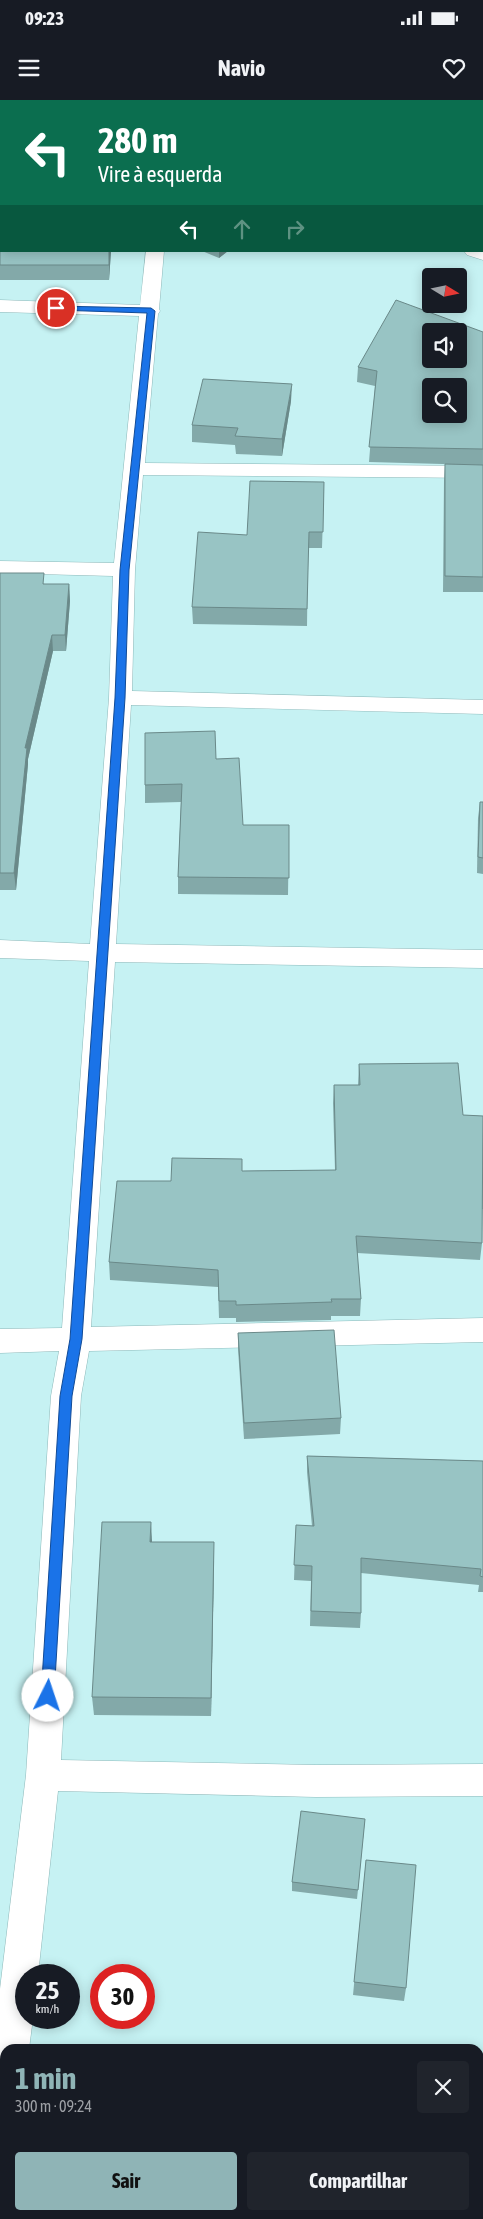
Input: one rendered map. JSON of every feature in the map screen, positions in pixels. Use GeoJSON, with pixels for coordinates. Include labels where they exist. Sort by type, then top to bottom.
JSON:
{"type":"FeatureCollection","features":[{"type":"Feature","properties":{"kind":"street"},"geometry":{"type":"LineString","coordinates":[[12,2044],[43,1775],[66,1396],[76,1339],[104,953],[120,698],[124,570],[151,311],[155,252]]}},
{"type":"Feature","properties":{"kind":"street"},"geometry":{"type":"LineString","coordinates":[[0,306],[151,311]]}},
{"type":"Feature","properties":{"kind":"street"},"geometry":{"type":"LineString","coordinates":[[135,469],[483,472]]}},
{"type":"Feature","properties":{"kind":"street"},"geometry":{"type":"LineString","coordinates":[[0,567],[124,570]]}},
{"type":"Feature","properties":{"kind":"street"},"geometry":{"type":"LineString","coordinates":[[120,698],[483,707]]}},
{"type":"Feature","properties":{"kind":"street"},"geometry":{"type":"LineString","coordinates":[[0,949],[104,953],[483,959]]}},
{"type":"Feature","properties":{"kind":"street"},"geometry":{"type":"LineString","coordinates":[[0,1341],[483,1330]]}},
{"type":"Feature","properties":{"kind":"street"},"geometry":{"type":"LineString","coordinates":[[43,1775],[316,1781],[483,1780]]}},
{"type":"Feature","properties":{"kind":"building"},"geometry":{"type":"Polygon","coordinates":[[[0,252],[109,252],[109,265],[0,265],[0,252]]]}},
{"type":"Feature","properties":{"kind":"building"},"geometry":{"type":"Polygon","coordinates":[[[396,300],[422,310],[422,313],[431,313],[459,323],[422,323],[422,368],[467,368],[467,326],[483,332],[483,449],[369,447],[377,371],[358,367],[396,300]]]}},
{"type":"Feature","properties":{"kind":"building"},"geometry":{"type":"Polygon","coordinates":[[[203,379],[292,384],[282,439],[235,436],[238,428],[192,425],[203,379]]]}},
{"type":"Feature","properties":{"kind":"building"},"geometry":{"type":"Polygon","coordinates":[[[445,464],[483,465],[483,577],[445,576],[445,464]]]}},
{"type":"Feature","properties":{"kind":"building"},"geometry":{"type":"Polygon","coordinates":[[[250,481],[324,482],[323,532],[309,532],[307,609],[192,607],[198,532],[247,535],[250,481]]]}},
{"type":"Feature","properties":{"kind":"building"},"geometry":{"type":"Polygon","coordinates":[[[0,573],[44,573],[43,584],[69,584],[65,635],[52,635],[25,748],[27,748],[14,873],[0,873],[0,573]]]}},
{"type":"Feature","properties":{"kind":"building"},"geometry":{"type":"Polygon","coordinates":[[[215,731],[216,759],[239,758],[243,825],[289,825],[289,878],[178,877],[182,784],[145,785],[145,733],[215,731]]]}},
{"type":"Feature","properties":{"kind":"building"},"geometry":{"type":"Polygon","coordinates":[[[480,802],[483,802],[483,858],[478,857],[480,802]]]}},
{"type":"Feature","properties":{"kind":"building"},"geometry":{"type":"Polygon","coordinates":[[[458,1063],[463,1115],[483,1116],[482,1243],[356,1236],[361,1299],[331,1299],[332,1302],[236,1305],[236,1301],[219,1301],[218,1270],[109,1262],[117,1181],[171,1181],[172,1158],[242,1159],[242,1171],[336,1170],[334,1085],[360,1085],[359,1064],[458,1063]]]}},
{"type":"Feature","properties":{"kind":"building"},"geometry":{"type":"Polygon","coordinates":[[[334,1330],[341,1418],[244,1423],[238,1333],[334,1330]]]}},
{"type":"Feature","properties":{"kind":"building"},"geometry":{"type":"Polygon","coordinates":[[[307,1456],[483,1461],[483,1577],[480,1576],[481,1569],[361,1558],[361,1613],[311,1611],[312,1566],[294,1565],[296,1525],[314,1526],[307,1456]]]}},
{"type":"Feature","properties":{"kind":"building"},"geometry":{"type":"Polygon","coordinates":[[[102,1522],[151,1522],[150,1542],[214,1542],[211,1698],[92,1697],[102,1522]]]}},
{"type":"Feature","properties":{"kind":"building"},"geometry":{"type":"Polygon","coordinates":[[[301,1811],[365,1819],[358,1890],[292,1882],[301,1811]]]}},
{"type":"Feature","properties":{"kind":"building"},"geometry":{"type":"Polygon","coordinates":[[[366,1860],[416,1865],[406,1988],[354,1982],[366,1860]]]}},
{"type":"Feature","properties":{"kind":"route"},"geometry":{"type":"LineString","coordinates":[[48,1696],[66,1396],[76,1339],[104,953],[120,698],[124,570],[151,311],[56,308]]}}]}
